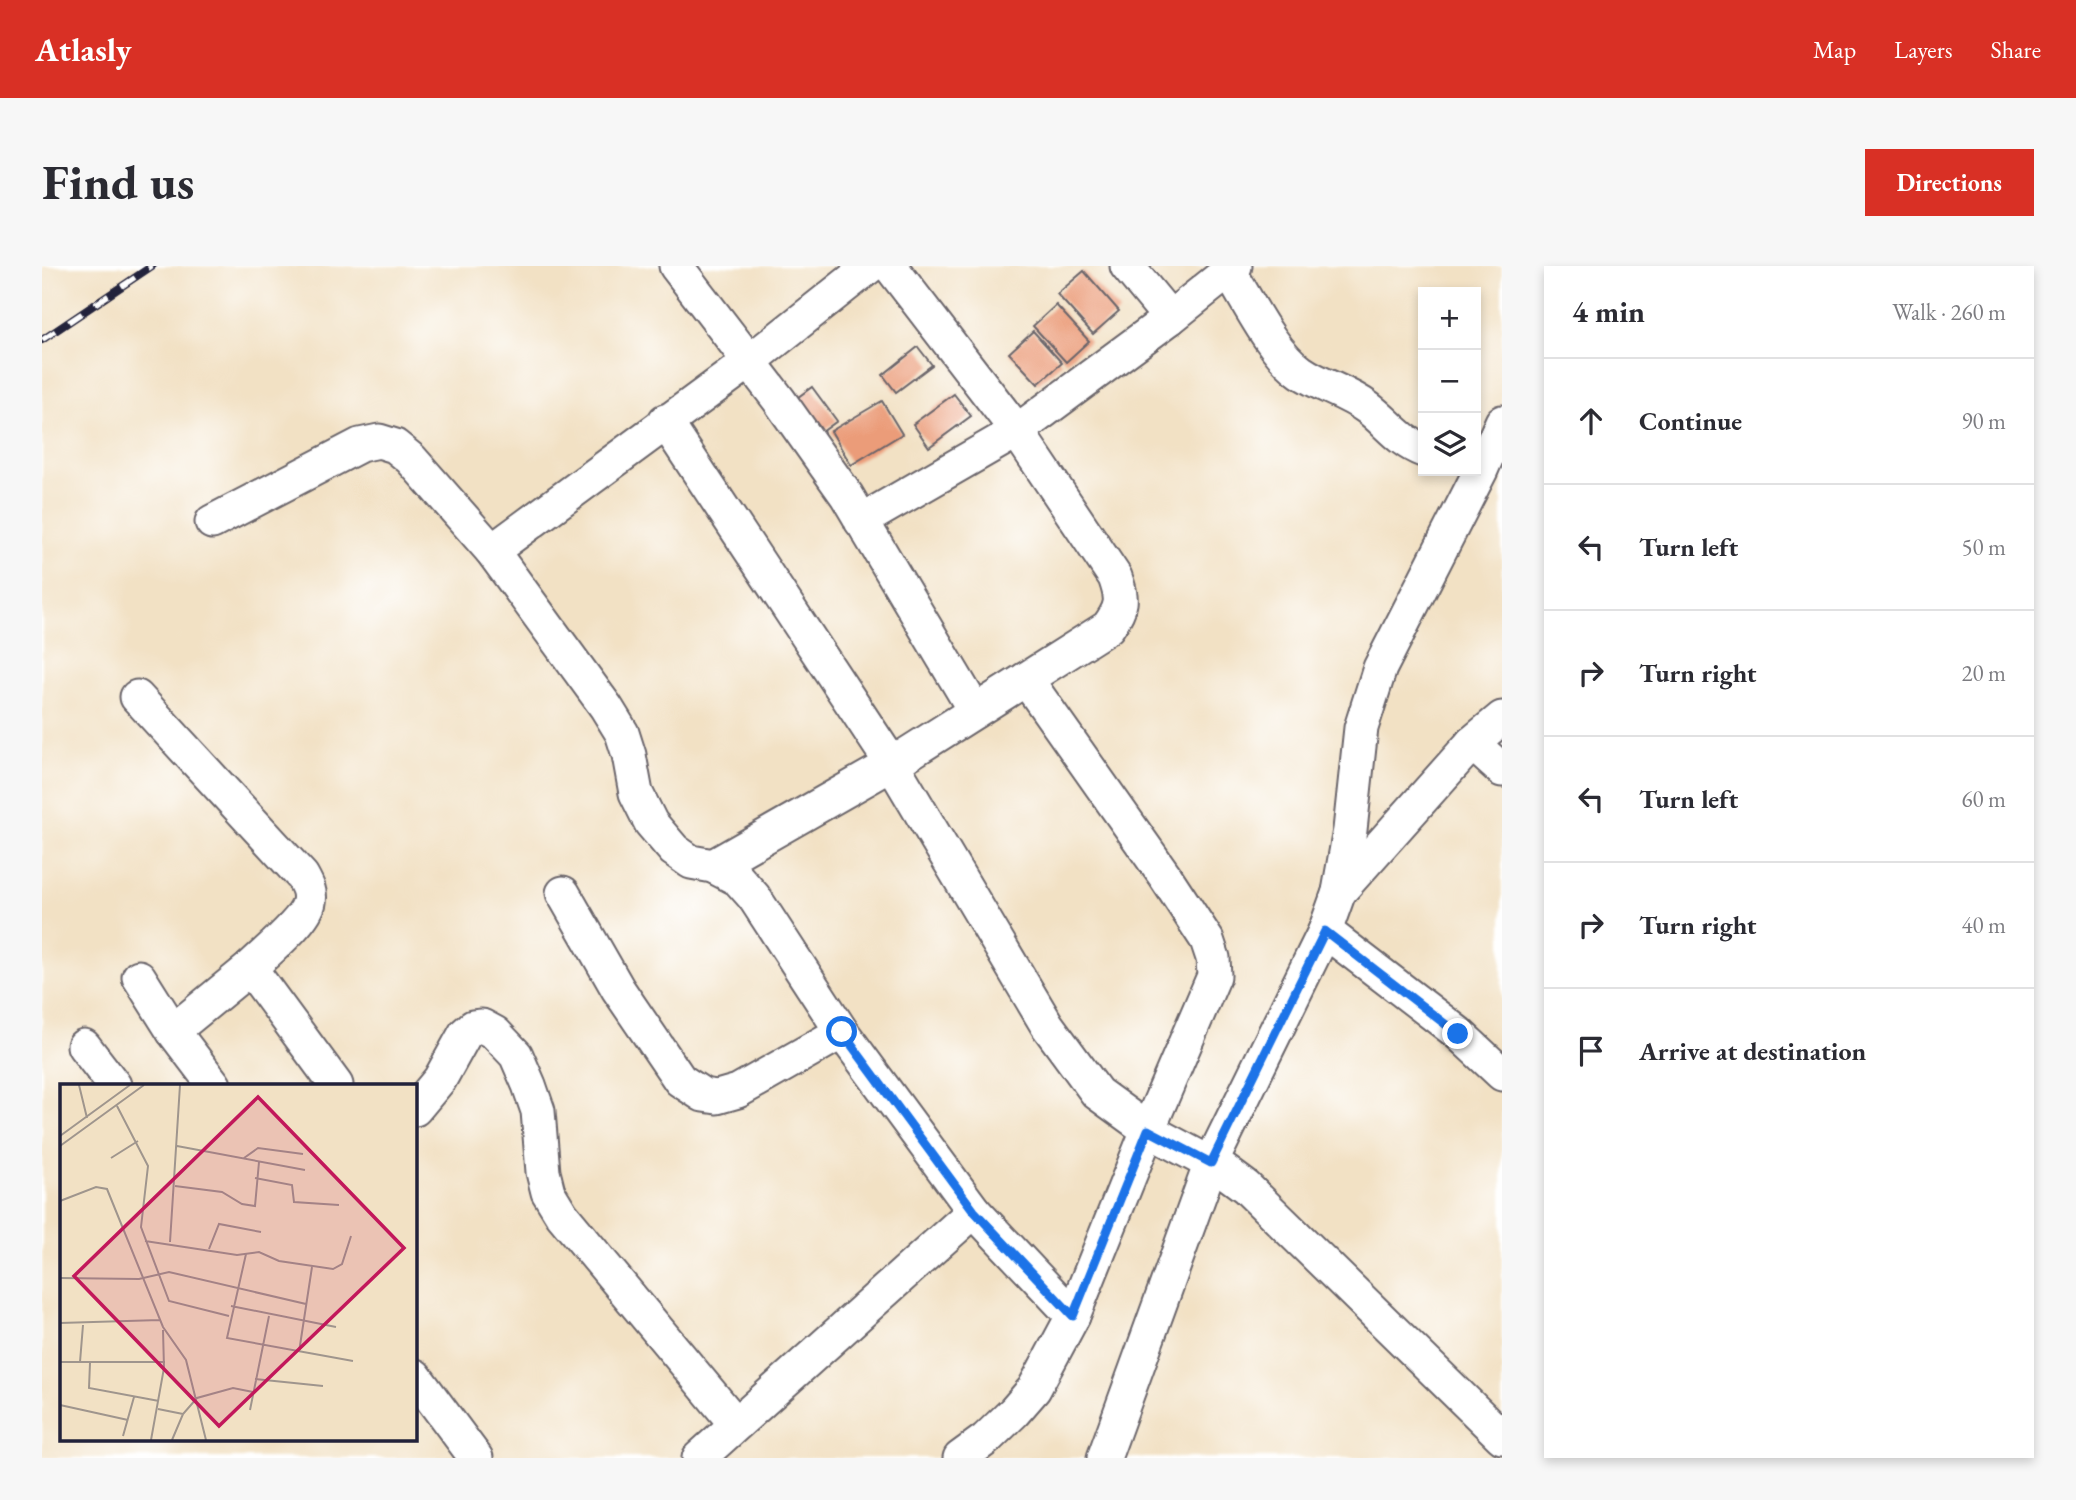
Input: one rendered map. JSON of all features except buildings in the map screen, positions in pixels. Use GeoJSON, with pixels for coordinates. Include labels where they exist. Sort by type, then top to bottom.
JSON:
{"type":"FeatureCollection","features":[{"type":"Feature","properties":{"kind":"street"},"geometry":{"type":"LineString","coordinates":[[676,266],[750,361],[847,496],[975,711]]}},
{"type":"Feature","properties":{"kind":"street"},"geometry":{"type":"LineString","coordinates":[[492,551],[750,361],[870,266]]}},
{"type":"Feature","properties":{"kind":"street"},"geometry":{"type":"LineString","coordinates":[[713,866],[892,764],[1108,626],[1118,612],[1121,597],[1115,577],[1017,431],[890,266]]}},
{"type":"Feature","properties":{"kind":"street"},"geometry":{"type":"LineString","coordinates":[[1127,266],[1170,318]]}},
{"type":"Feature","properties":{"kind":"street"},"geometry":{"type":"LineString","coordinates":[[861,521],[1017,431],[1170,318],[1232,268],[1283,357],[1304,374],[1368,408],[1401,439],[1418,448]]}},
{"type":"Feature","properties":{"kind":"street"},"geometry":{"type":"LineString","coordinates":[[665,421],[892,764],[1047,1025],[1097,1093],[1156,1134],[1247,1187],[1502,1437]]}},
{"type":"Feature","properties":{"kind":"street"},"geometry":{"type":"LineString","coordinates":[[1104,1458],[1204,1160],[1325,931],[1339,892],[1350,830],[1361,729],[1380,668],[1486,470],[1502,422]]}},
{"type":"Feature","properties":{"kind":"street"},"geometry":{"type":"LineString","coordinates":[[212,522],[360,445],[379,441],[395,446],[411,459],[492,551],[606,707],[622,733],[636,793],[651,823],[674,850],[691,862],[713,866],[738,879],[754,897],[842,1032],[974,1211],[1073,1316]]}},
{"type":"Feature","properties":{"kind":"street"},"geometry":{"type":"LineString","coordinates":[[960,1458],[986,1439],[1034,1389],[1073,1316],[1156,1134],[1214,976],[1213,958],[1207,940],[1026,679]]}},
{"type":"Feature","properties":{"kind":"street"},"geometry":{"type":"LineString","coordinates":[[137,697],[302,876],[310,889],[309,904],[296,924],[250,968],[173,1031]]}},
{"type":"Feature","properties":{"kind":"street"},"geometry":{"type":"LineString","coordinates":[[1339,892],[1472,743],[1502,718]]}},
{"type":"Feature","properties":{"kind":"street"},"geometry":{"type":"LineString","coordinates":[[1472,743],[1502,770]]}},
{"type":"Feature","properties":{"kind":"street"},"geometry":{"type":"LineString","coordinates":[[563,892],[618,989],[680,1080],[703,1095],[717,1097],[738,1091],[842,1032]]}},
{"type":"Feature","properties":{"kind":"street"},"geometry":{"type":"LineString","coordinates":[[1325,931],[1458,1034],[1502,1074]]}},
{"type":"Feature","properties":{"kind":"street"},"geometry":{"type":"LineString","coordinates":[[250,968],[335,1084]]}},
{"type":"Feature","properties":{"kind":"street"},"geometry":{"type":"LineString","coordinates":[[139,977],[173,1031],[213,1084]]}},
{"type":"Feature","properties":{"kind":"street"},"geometry":{"type":"LineString","coordinates":[[416,1108],[440,1079],[458,1044],[473,1027],[482,1026],[507,1044],[516,1055],[538,1111],[543,1172],[548,1192],[562,1215],[735,1423]]}},
{"type":"Feature","properties":{"kind":"street"},"geometry":{"type":"LineString","coordinates":[[84,1046],[113,1084]]}},
{"type":"Feature","properties":{"kind":"street"},"geometry":{"type":"LineString","coordinates":[[699,1458],[974,1211]]}},
{"type":"Feature","properties":{"kind":"street"},"geometry":{"type":"LineString","coordinates":[[416,1377],[476,1458]]}},
{"type":"Feature","properties":{"kind":"railway"},"geometry":{"type":"LineString","coordinates":[[42,340],[152,266]]}},
{"type":"Feature","properties":{"kind":"route"},"geometry":{"type":"LineString","coordinates":[[842,1032],[974,1211],[1073,1316],[1148,1130],[1211,1163],[1325,931],[1458,1034]]}}]}
